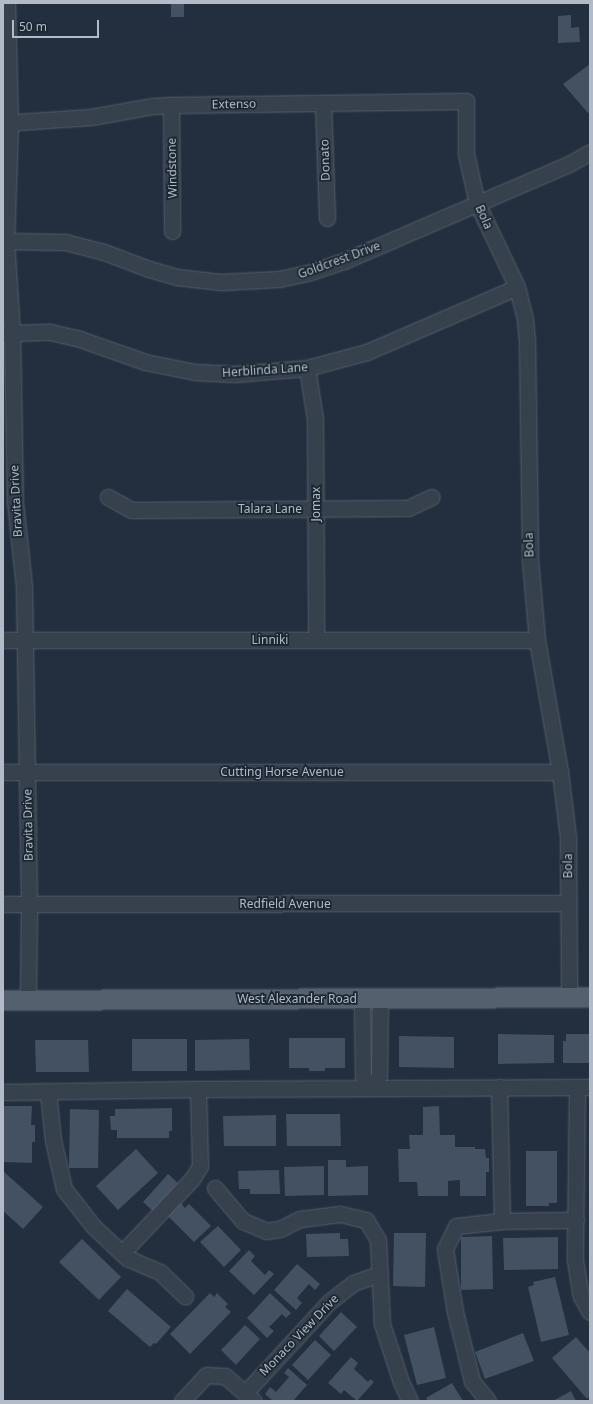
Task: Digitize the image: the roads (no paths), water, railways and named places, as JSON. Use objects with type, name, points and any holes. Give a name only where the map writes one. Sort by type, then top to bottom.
[{"type":"main road","name":"West Alexander Road","points":[[3,1000],[590,997]]},
{"type":"street","name":"Bravita Drive","points":[[7,3],[5,241],[8,334],[9,502],[24,586],[30,904],[28,1000]]},
{"type":"street","name":"Extenso","points":[[6,123],[91,117],[171,104],[466,101]]},
{"type":"street","name":"Bola","points":[[466,101],[466,154],[477,203],[517,287],[525,319],[527,340],[530,560],[537,640],[560,772],[568,838],[569,997]]},
{"type":"street","name":"Donato","points":[[323,103],[327,218]]},
{"type":"street","name":"Windstone","points":[[171,104],[172,231]]},
{"type":"street","name":"Goldcrest Drive","points":[[5,241],[65,242],[104,252],[149,269],[177,277],[221,282],[279,279],[308,273],[346,260],[572,163],[590,152]]},
{"type":"street","name":"Herblinda Lane","points":[[8,334],[50,332],[77,338],[145,362],[195,372],[234,374],[307,368],[367,352],[517,287]]},
{"type":"street","name":"Jomax","points":[[307,368],[315,419],[316,640]]},
{"type":"street","name":"Talara Lane","points":[[108,497],[131,510],[408,508],[432,497]]},
{"type":"street","name":"Linniki","points":[[3,640],[537,640]]},
{"type":"street","name":"Cutting Horse Avenue","points":[[3,772],[560,772]]},
{"type":"street","name":"Redfield Avenue","points":[[3,904],[568,903]]},
{"type":"street","points":[[371,998],[363,1077],[372,1088]]},
{"type":"street","points":[[499,1087],[502,1221]]},
{"type":"street","points":[[3,1092],[198,1089],[584,1087],[575,1260],[581,1296],[590,1312]]},
{"type":"street","points":[[122,1254],[192,1179],[200,1166],[198,1089]]},
{"type":"street","points":[[48,1092],[53,1140],[64,1189],[93,1226],[122,1254],[127,1258],[160,1272],[184,1296]]},
{"type":"street","points":[[214,1188],[243,1221],[266,1231],[280,1229],[300,1219],[340,1214],[366,1220],[378,1240],[382,1324],[401,1382],[410,1401]]},
{"type":"street","points":[[488,1401],[472,1381],[454,1312],[445,1249],[456,1226],[502,1221],[576,1220]]},
{"type":"street","name":"Monaco View Drive","points":[[250,1397],[329,1302],[353,1283],[380,1274]]},
{"type":"street","points":[[182,1401],[206,1375],[225,1376],[250,1397]]}]
